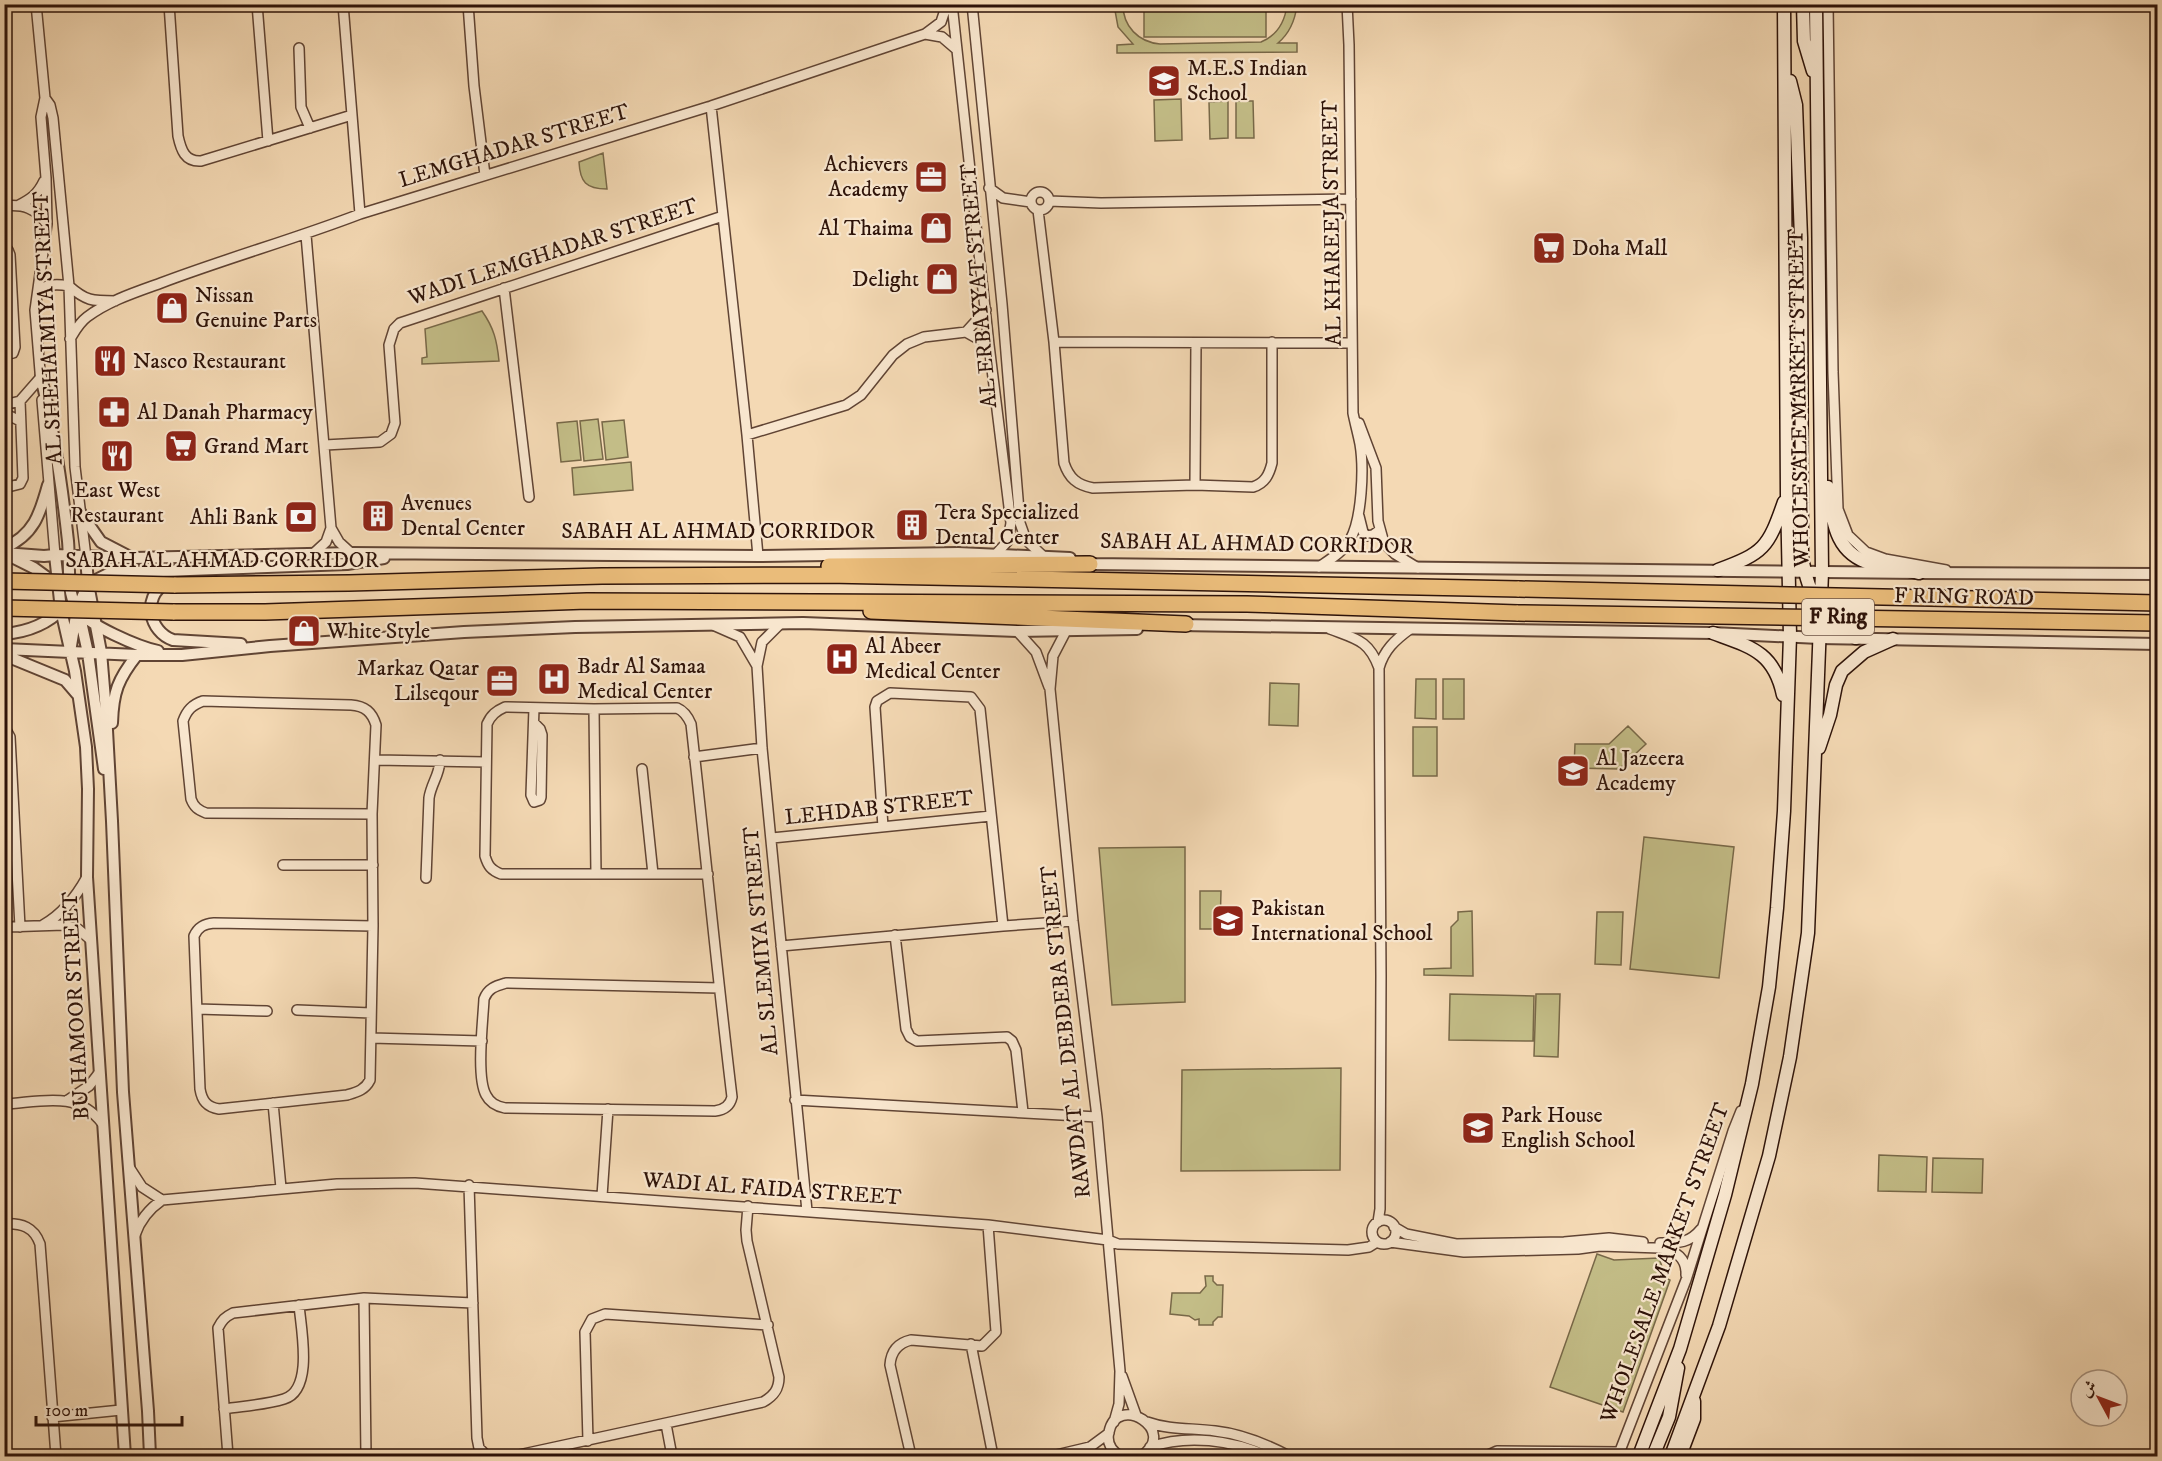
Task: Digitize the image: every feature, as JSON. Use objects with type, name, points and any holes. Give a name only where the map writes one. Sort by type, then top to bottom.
[{"type":"highway","points":[[741,575],[776,567],[1090,564]]},
{"type":"highway","name":"SABAH AL AHMAD CORRIDOR","points":[[4,581],[174,585],[741,575],[1519,589]]},
{"type":"highway","name":"F RING ROAD","points":[[1519,589],[2157,603]]},
{"type":"highway","points":[[4,608],[173,612],[276,611],[558,601],[806,602],[837,609],[909,614],[1186,624]]},
{"type":"highway","name":"F RING ROAD","points":[[806,602],[1248,604],[1518,613],[2157,623]]},
{"type":"main road","name":"WHOLESALE MARKET STREET","points":[[1639,1456],[1680,1349],[1725,1195],[1752,1084],[1769,987],[1778,908],[1790,636],[1784,4]]},
{"type":"main road","points":[[1803,4],[1804,41],[1808,60],[1816,78]]},
{"type":"main road","name":"WHOLESALE MARKET STREET","points":[[1671,1456],[1719,1326],[1769,1156],[1790,1057],[1808,933],[1822,572],[1816,4]]},
{"type":"main road","points":[[1786,71],[1796,105],[1801,238],[1802,557],[1810,590],[1821,609],[1835,625],[1856,638]]},
{"type":"main road","points":[[1822,450],[1834,527],[1840,541],[1863,561],[1919,573]]},
{"type":"main road","points":[[1718,570],[1748,559],[1763,548],[1773,534],[1787,495]]},
{"type":"main road","points":[[1713,633],[1750,647],[1772,664],[1779,678],[1787,714]]},
{"type":"main road","points":[[1815,760],[1842,671],[1864,652],[1893,639]]},
{"type":"main road","points":[[1653,1456],[1672,1405],[1680,1349]]},
{"type":"main road","points":[[1680,1456],[1694,1419],[1694,1394]]},
{"type":"street","name":"AL SHEHAIMIYA STREET","points":[[36,4],[45,99],[41,117],[47,224],[35,310],[55,555]]},
{"type":"street","points":[[169,4],[178,136],[182,152],[190,160],[201,161],[352,115]]},
{"type":"street","points":[[257,4],[268,141]]},
{"type":"street","points":[[343,4],[360,213]]},
{"type":"street","points":[[468,4],[474,86],[485,175]]},
{"type":"street","name":"LEMGHADAR STREET","points":[[70,339],[83,320],[117,301],[183,274],[306,235],[360,213],[711,106],[925,34],[941,22],[947,4]]},
{"type":"street","name":"AL ERBAYYAT STREET","points":[[952,4],[1011,523],[1008,541],[996,554]]},
{"type":"street","name":"AL ERBAYYAT STREET","points":[[972,4],[1002,304],[1020,523],[1026,540],[1043,556]]},
{"type":"street","name":"AL KHAREEJA STREET","points":[[1318,567],[1348,542],[1355,525],[1361,459],[1353,413],[1347,4]]},
{"type":"street","name":"AL KHAREEJA STREET","points":[[1349,45],[1353,4]]},
{"type":"street","name":"WHOLESALE MARKET STREET","points":[[1828,4],[1838,509],[1848,535],[1866,552],[1885,559],[1963,573]]},
{"type":"street","points":[[925,34],[942,37],[957,50]]},
{"type":"street","points":[[299,48],[301,107],[310,128]]},
{"type":"street","name":"AL SHEHAIMIYA STREET","points":[[45,99],[50,105],[53,118],[69,286],[72,423],[86,557]]},
{"type":"street","points":[[711,106],[758,556]]},
{"type":"street","points":[[19,205],[40,191],[46,178]]},
{"type":"street","points":[[989,188],[1003,198],[1031,202]]},
{"type":"street","points":[[1049,201],[1044,193],[1040,192],[1032,197],[1031,202],[1038,210],[1054,342],[1065,463],[1067,472],[1075,481],[1093,488],[1194,485],[1254,487],[1266,480],[1272,463],[1272,342]]},
{"type":"street","points":[[1049,201],[1101,203],[1351,199]]},
{"type":"street","points":[[1038,210],[1046,208],[1049,201]]},
{"type":"street","points":[[4,206],[19,205],[35,210],[47,224]]},
{"type":"street","name":"WADI LEMGHADAR STREET","points":[[325,445],[380,442],[391,434],[395,423],[389,345],[394,329],[400,323],[723,216]]},
{"type":"street","points":[[306,235],[331,528],[326,542],[313,554]]},
{"type":"street","points":[[4,249],[8,250],[10,255],[15,347],[13,353],[4,355]]},
{"type":"street","points":[[38,290],[57,284],[69,286]]},
{"type":"street","name":"LEMGHADAR STREET","points":[[69,286],[80,297],[90,300],[117,301]]},
{"type":"street","points":[[504,288],[529,497]]},
{"type":"street","points":[[966,332],[986,310]]},
{"type":"street","points":[[747,435],[846,405],[861,395],[893,355],[907,344],[924,337],[966,332],[989,345]]},
{"type":"street","points":[[1054,342],[1352,343]]},
{"type":"street","points":[[1194,485],[1196,343]]},
{"type":"street","points":[[4,405],[20,401],[41,377]]},
{"type":"street","points":[[41,377],[52,425],[69,555],[70,597]]},
{"type":"street","name":"AL KHAREEJA STREET","points":[[1354,400],[1359,422],[1376,468],[1380,530],[1386,546],[1420,569]]},
{"type":"street","points":[[4,488],[21,484],[23,478],[20,401]]},
{"type":"street","points":[[4,412],[20,421]]},
{"type":"street","points":[[4,548],[23,537],[35,525],[48,485]]},
{"type":"street","name":"AL KHAREEJA STREET","points":[[1358,510],[1366,536],[1373,535],[1380,530]]},
{"type":"street","points":[[80,512],[94,534],[104,544],[134,558]]},
{"type":"street","points":[[331,528],[339,542],[351,553]]},
{"type":"street","name":"SABAH AL AHMAD CORRIDOR","points":[[4,554],[134,558],[351,553],[758,556],[958,553],[1043,556],[1077,559],[1090,564],[1420,569],[1718,570]]},
{"type":"street","points":[[4,554],[34,568],[57,585],[70,597],[76,610],[88,653],[102,757],[111,789]]},
{"type":"street","points":[[70,653],[76,610],[88,584],[110,573],[347,564],[381,560],[393,554]]},
{"type":"street","name":"BU HAMOOR STREET","points":[[55,555],[60,610],[79,697],[86,747],[87,877],[125,1456]]},
{"type":"street","points":[[4,634],[29,630],[41,625],[60,610],[81,581],[86,557]]},
{"type":"street","name":"BU HAMOOR STREET","points":[[86,557],[88,584],[101,652],[111,789],[123,1092],[150,1456]]},
{"type":"street","points":[[189,570],[158,588],[152,598],[154,625],[158,632],[173,640],[270,646]]},
{"type":"street","name":"F RING ROAD","points":[[1718,570],[2157,574]]},
{"type":"street","points":[[76,610],[85,619],[142,647],[182,655]]},
{"type":"street","points":[[4,649],[182,655],[270,646],[534,628],[803,623],[1017,631],[1154,628],[1186,624],[1713,633]]},
{"type":"street","name":"AL SLEMIYA STREET","points":[[780,624],[762,642],[757,666],[762,748],[807,1211]]},
{"type":"street","name":"AL SLEMIYA STREET","points":[[712,625],[740,637],[757,666]]},
{"type":"street","points":[[1325,627],[1361,640],[1370,648],[1378,668]]},
{"type":"street","points":[[1389,1242],[1394,1237],[1380,1209],[1381,960],[1378,668],[1390,645],[1410,629]]},
{"type":"street","name":"RAWDAT AL DEBDEBA STREET","points":[[1017,631],[1036,652],[1050,689]]},
{"type":"street","name":"RAWDAT AL DEBDEBA STREET","points":[[1066,631],[1053,656],[1050,689],[1073,921],[1097,1117],[1120,1371],[1119,1404],[1108,1433]]},
{"type":"street","name":"F RING ROAD","points":[[1713,633],[1819,638],[2157,644]]},
{"type":"street","points":[[111,789],[115,693],[121,677],[137,655]]},
{"type":"street","points":[[4,656],[65,680],[79,697]]},
{"type":"street","points":[[883,827],[875,707],[878,701],[890,693],[971,697],[980,709],[1004,926]]},
{"type":"street","points":[[372,814],[206,813],[200,810],[191,799],[183,721],[190,707],[203,701],[359,706],[369,710],[376,725],[372,814],[374,926],[370,1080],[367,1086],[347,1095],[219,1109],[212,1108],[201,1098],[194,936],[196,930],[206,923],[374,926]]},
{"type":"street","points":[[708,874],[501,874],[489,867],[485,856],[486,762],[487,724],[493,714],[505,707],[594,710],[677,708],[691,724],[708,874],[719,988],[732,1097],[731,1103],[715,1111],[505,1108],[496,1106],[490,1101],[482,1084],[482,1041],[484,999],[486,993],[492,988],[506,983],[719,988]]},
{"type":"street","points":[[534,708],[535,724],[532,734],[537,764]]},
{"type":"street","points":[[594,710],[596,874]]},
{"type":"street","points":[[4,726],[10,737],[20,927]]},
{"type":"street","points":[[694,757],[762,748]]},
{"type":"street","points":[[376,760],[486,762]]},
{"type":"street","points":[[426,878],[429,798],[440,769],[440,760]]},
{"type":"street","points":[[642,769],[653,874]]},
{"type":"street","name":"LEHDAB STREET","points":[[772,838],[991,816]]},
{"type":"street","points":[[283,865],[373,865]]},
{"type":"street","points":[[41,926],[63,911],[87,877]]},
{"type":"street","points":[[781,946],[1073,921]]},
{"type":"street","points":[[4,927],[72,926],[92,940]]},
{"type":"street","points":[[895,935],[906,1029],[910,1037],[917,1041],[1008,1037],[1016,1050],[1023,1112]]},
{"type":"street","points":[[197,1009],[267,1011]]},
{"type":"street","points":[[297,1010],[372,1013]]},
{"type":"street","points":[[371,1038],[482,1041]]},
{"type":"street","points":[[68,1100],[89,1086],[99,1073]]},
{"type":"street","name":"WHOLESALE MARKET STREET","points":[[1619,1454],[1686,1280],[1733,1131],[1752,1084]]},
{"type":"street","points":[[4,1104],[68,1100],[84,1106],[102,1123]]},
{"type":"street","points":[[795,1100],[1097,1117]]},
{"type":"street","points":[[273,1103],[281,1188]]},
{"type":"street","points":[[602,1197],[608,1109]]},
{"type":"street","points":[[128,1166],[142,1187],[162,1200],[141,1220],[134,1237]]},
{"type":"street","name":"WADI AL FAIDA STREET","points":[[162,1200],[372,1182],[469,1185],[988,1225],[1108,1240],[1118,1244],[1348,1250],[1369,1247],[1377,1242],[1383,1244],[1389,1242],[1464,1252],[1578,1249],[1600,1246],[1669,1249],[1683,1259],[1687,1267],[1686,1280]]},
{"type":"street","points":[[469,1185],[477,1438],[479,1448],[487,1456]]},
{"type":"street","points":[[514,1456],[764,1402],[770,1398],[779,1384],[779,1377],[747,1241],[747,1206]]},
{"type":"street","points":[[1387,1223],[1406,1234],[1456,1244],[1564,1242],[1609,1238],[1672,1243],[1690,1240],[1704,1225]]},
{"type":"street","points":[[1377,1242],[1372,1232],[1387,1223]]},
{"type":"street","points":[[4,1224],[23,1225],[31,1229],[40,1244],[56,1456]]},
{"type":"street","points":[[911,1456],[890,1365],[893,1350],[904,1341],[912,1340],[982,1346],[996,1332],[988,1225]]},
{"type":"street","points":[[228,1456],[218,1328],[222,1319],[233,1312],[363,1298],[473,1303]]},
{"type":"street","points":[[363,1298],[366,1456]]},
{"type":"street","points":[[224,1409],[284,1399],[297,1390],[303,1376],[299,1305]]},
{"type":"street","points":[[588,1441],[585,1332],[592,1319],[605,1314],[768,1325]]},
{"type":"street","points":[[971,1344],[993,1456]]},
{"type":"street","name":"RAWDAT AL DEBDEBA STREET","points":[[1120,1371],[1136,1415]]},
{"type":"street","points":[[52,1417],[121,1410]]},
{"type":"street","points":[[1114,1422],[1122,1416],[1136,1415],[1147,1422],[1172,1428],[1214,1431],[1241,1436],[1270,1446],[1289,1456]]},
{"type":"street","points":[[1147,1422],[1152,1434],[1150,1447]]},
{"type":"street","points":[[666,1424],[672,1456]]},
{"type":"street","points":[[1052,1456],[1090,1447],[1108,1433],[1110,1446],[1119,1456]]},
{"type":"street","points":[[1141,1456],[1150,1447],[1181,1439],[1223,1442],[1268,1456]]},
{"type":"street","points":[[1486,1456],[1497,1450],[1619,1454]]},
{"type":"street","points":[[1094,1456],[1119,1456]]},
{"type":"shaded area","points":[[1114,5],[1123,5],[1126,20],[1133,32],[1145,40],[1160,44],[1261,42],[1272,36],[1280,27],[1287,5],[1297,5],[1291,26],[1278,43],[1297,43],[1297,52],[1117,53],[1117,45],[1133,44],[1118,27]]},
{"type":"shaded area","points":[[1144,5],[1266,5],[1266,37],[1144,37]]},
{"type":"shaded area","points":[[1181,99],[1182,140],[1155,141],[1154,100]]},
{"type":"shaded area","points":[[1228,101],[1228,138],[1210,139],[1209,102]]},
{"type":"shaded area","points":[[1236,101],[1253,101],[1254,138],[1236,138]]},
{"type":"shaded area","points":[[603,153],[607,189],[589,186],[581,175],[579,162]]},
{"type":"shaded area","points":[[482,311],[494,335],[499,361],[422,364],[422,358],[427,357],[425,329]]},
{"type":"shaded area","points":[[598,419],[603,459],[584,461],[580,421]]},
{"type":"shaded area","points":[[624,420],[628,457],[606,460],[602,422]]},
{"type":"shaded area","points":[[577,421],[581,460],[561,462],[557,423]]},
{"type":"shaded area","points":[[631,462],[633,490],[574,495],[572,468]]},
{"type":"shaded area","points":[[1416,679],[1436,679],[1436,719],[1415,718]]},
{"type":"shaded area","points":[[1443,679],[1464,679],[1464,719],[1443,719]]},
{"type":"shaded area","points":[[1270,683],[1299,684],[1298,726],[1269,725]]},
{"type":"shaded area","points":[[1628,726],[1646,744],[1619,769],[1574,768],[1575,744],[1609,744]]},
{"type":"shaded area","points":[[1413,727],[1437,727],[1437,776],[1413,776]]},
{"type":"shaded area","points":[[1644,837],[1734,847],[1719,978],[1630,969]]},
{"type":"shaded area","points":[[1185,847],[1185,1002],[1112,1005],[1099,848]]},
{"type":"shaded area","points":[[1200,891],[1221,891],[1220,929],[1200,929]]},
{"type":"shaded area","points":[[1472,911],[1473,976],[1424,975],[1424,969],[1451,968],[1451,927],[1458,920],[1458,912]]},
{"type":"shaded area","points":[[1597,912],[1623,912],[1621,965],[1595,964]]},
{"type":"shaded area","points":[[1450,994],[1534,996],[1533,1041],[1449,1040]]},
{"type":"shaded area","points":[[1536,994],[1560,994],[1558,1057],[1534,1056]]},
{"type":"shaded area","points":[[1341,1068],[1340,1170],[1181,1171],[1182,1070]]},
{"type":"shaded area","points":[[1879,1155],[1927,1157],[1926,1192],[1878,1191]]},
{"type":"shaded area","points":[[1933,1158],[1983,1159],[1982,1193],[1932,1192]]},
{"type":"shaded area","points":[[1597,1254],[1614,1260],[1659,1258],[1666,1278],[1670,1280],[1623,1412],[1550,1387]]},
{"type":"shaded area","points":[[1205,1276],[1213,1276],[1213,1281],[1217,1285],[1223,1285],[1222,1317],[1218,1317],[1213,1325],[1199,1325],[1199,1319],[1170,1314],[1172,1293],[1200,1293],[1206,1286]]},
{"type":"place","name":"M.E.S Indian School","points":[[1164,81]]},
{"type":"place","name":"Achievers Academy","points":[[931,177]]},
{"type":"place","name":"Al Thaima","points":[[936,228]]},
{"type":"place","name":"Doha Mall","points":[[1549,248]]},
{"type":"place","name":"Delight","points":[[942,279]]},
{"type":"place","name":"Nissan Genuine Parts","points":[[172,308]]},
{"type":"place","name":"Nasco Restaurant","points":[[110,361]]},
{"type":"place","name":"Al Danah Pharmacy","points":[[114,412]]},
{"type":"place","name":"Grand Mart","points":[[181,446]]},
{"type":"place","name":"East West Restaurant","points":[[117,456]]},
{"type":"place","name":"Avenues Dental Center","points":[[378,516]]},
{"type":"place","name":"Ahli Bank","points":[[301,517]]},
{"type":"place","name":"Tera Specialized Dental Center","points":[[912,525]]},
{"type":"place","name":"White Style","points":[[304,631]]},
{"type":"place","name":"Al Abeer Medical Center","points":[[842,659]]},
{"type":"place","name":"Badr Al Samaa Medical Center","points":[[554,679]]},
{"type":"place","name":"Markaz Qatar Lilseqour","points":[[502,681]]},
{"type":"place","name":"Al Jazeera Academy","points":[[1573,771]]},
{"type":"place","name":"Pakistan International School","points":[[1228,921]]},
{"type":"place","name":"Park House English School","points":[[1478,1128]]}]
